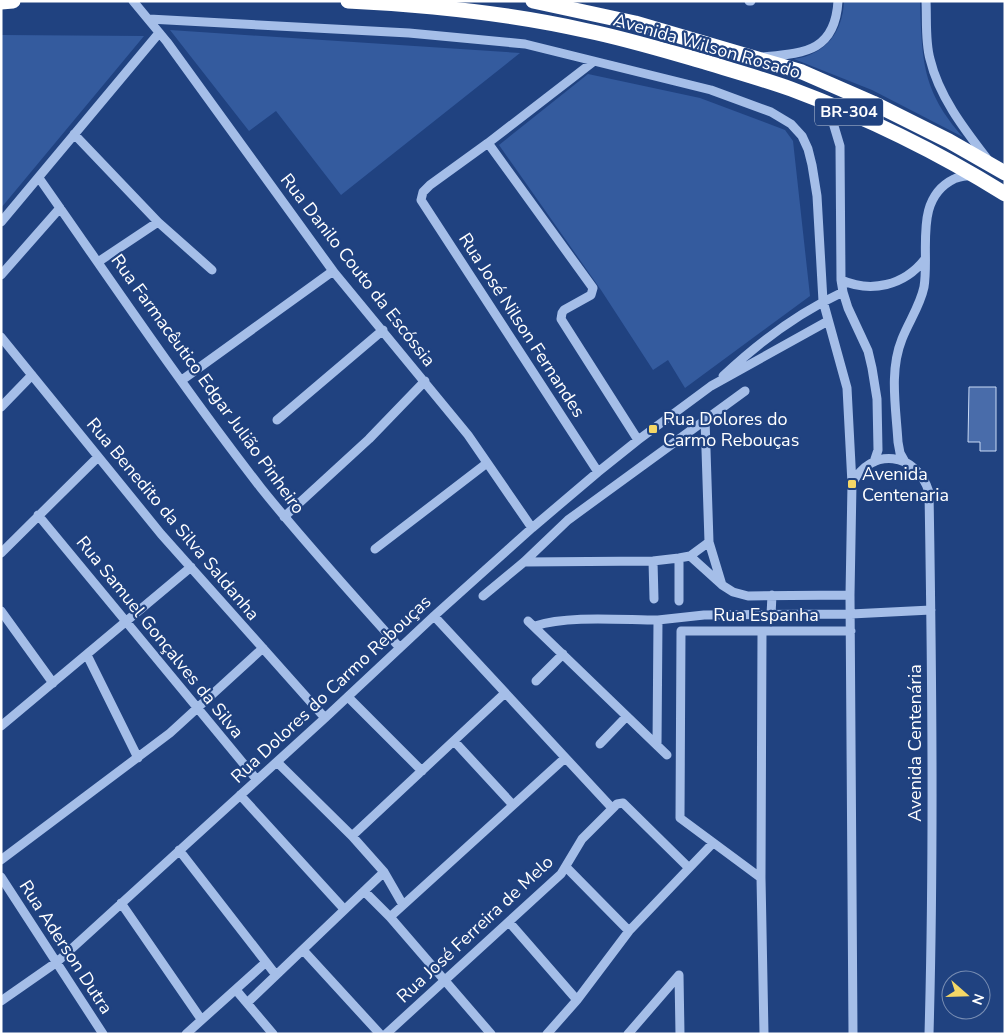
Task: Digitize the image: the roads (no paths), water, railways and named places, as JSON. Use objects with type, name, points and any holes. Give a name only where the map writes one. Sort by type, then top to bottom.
[{"type":"highway","points":[[1,2],[13,1]]},
{"type":"highway","name":"Avenida Wilson Rosado","points":[[348,1],[392,3],[489,13],[588,31],[735,71],[790,88],[849,111],[889,130],[1005,194]]},
{"type":"highway","name":"Avenida Wilson Rosado","points":[[533,1],[635,23],[802,72],[873,103],[949,141],[999,170]]},
{"type":"street","name":"Rua Danilo Couto da Escóssia","points":[[133,1],[149,19],[333,271],[425,381],[468,436],[532,528]]},
{"type":"street","points":[[754,58],[799,53],[813,48],[823,41],[830,32],[836,18],[838,1]]},
{"type":"street","points":[[926,1],[927,40],[930,59],[936,76],[965,130],[999,170]]},
{"type":"street","points":[[149,19],[409,33],[516,44],[711,90],[771,112],[791,124],[802,136],[808,149],[817,196],[823,301],[847,388],[852,484],[850,594],[852,1034]]},
{"type":"street","points":[[1,222],[159,33]]},
{"type":"street","points":[[593,62],[488,144],[594,290],[591,295],[564,310],[561,316],[562,321],[638,440]]},
{"type":"street","points":[[818,100],[831,116],[840,146],[841,280],[848,308],[868,351],[877,399],[878,450],[874,462]]},
{"type":"street","points":[[74,134],[158,222],[212,270]]},
{"type":"street","name":"Rua José Nilson Fernandes","points":[[488,144],[430,185],[421,196],[424,205],[598,472]]},
{"type":"street","points":[[905,462],[900,453],[898,442],[894,372],[902,339],[920,300],[924,286],[927,219],[935,195],[945,185],[956,178],[973,175]]},
{"type":"street","name":"Rua Farmacêutico Edgar Julião Pinheiro","points":[[38,178],[221,435],[284,517],[400,648]]},
{"type":"street","points":[[1,275],[60,208]]},
{"type":"street","points":[[98,262],[158,222]]},
{"type":"street","points":[[841,280],[860,286],[884,285],[899,281],[912,273],[925,259]]},
{"type":"street","points":[[182,380],[333,271]]},
{"type":"street","name":"Rua Dolores do Carmo Rebouças","points":[[1,1002],[57,962],[348,697],[434,616],[598,472],[711,386],[751,351],[797,316],[843,292]]},
{"type":"street","name":"Rua Dolores do Carmo Rebouças","points":[[711,386],[828,321]]},
{"type":"street","points":[[277,420],[383,330]]},
{"type":"street","name":"Rua Benedito da Silva Saldanha","points":[[1,337],[160,534],[325,718]]},
{"type":"street","points":[[1,407],[32,374]]},
{"type":"street","points":[[284,517],[391,417],[425,381]]},
{"type":"street","points":[[483,596],[524,562],[568,520],[745,391]]},
{"type":"street","points":[[877,399],[896,400]]},
{"type":"street","points":[[705,419],[708,542],[722,585]]},
{"type":"street","points":[[1,553],[38,514],[98,457]]},
{"type":"street","points":[[852,484],[860,471],[874,462],[890,458],[905,462]]},
{"type":"street","name":"Avenida Centenária","points":[[905,462],[923,477],[929,492],[931,610],[931,962],[929,1034]]},
{"type":"street","points":[[375,549],[487,463]]},
{"type":"street","name":"Rua Samuel Gonçalves da Silva","points":[[38,514],[257,780]]},
{"type":"street","points":[[524,562],[653,561],[690,556],[708,542]]},
{"type":"street","points":[[690,556],[722,585],[733,592],[748,596],[850,594]]},
{"type":"street","points":[[678,601],[679,558]]},
{"type":"street","points":[[653,561],[654,599]]},
{"type":"street","points":[[1,726],[190,568]]},
{"type":"street","points":[[771,615],[772,595]]},
{"type":"street","points":[[667,755],[532,624],[570,620],[658,620],[704,615],[851,614],[931,610]]},
{"type":"street","points":[[1,611],[53,682]]},
{"type":"street","points":[[434,616],[612,808]]},
{"type":"street","points":[[657,745],[658,620]]},
{"type":"street","name":"Rua Espanha","points":[[713,843],[680,818],[681,631],[851,631]]},
{"type":"street","points":[[762,632],[764,1034]]},
{"type":"street","points":[[1,860],[170,733],[263,648]]},
{"type":"street","points":[[536,681],[563,654]]},
{"type":"street","points":[[87,655],[138,758]]},
{"type":"street","points":[[352,836],[505,693]]},
{"type":"street","points":[[348,697],[422,771]]},
{"type":"street","points":[[600,744],[626,717]]},
{"type":"street","points":[[454,741],[513,805]]},
{"type":"street","points":[[390,918],[565,758]]},
{"type":"street","points":[[277,762],[352,836],[384,872],[404,905]]},
{"type":"street","points":[[240,795],[344,909]]},
{"type":"street","name":"Rua José Ferreira de Melo","points":[[386,1034],[509,922],[566,867],[582,839],[618,804],[623,803],[689,868]]},
{"type":"street","points":[[547,1034],[577,1000],[629,931],[713,843],[762,878]]},
{"type":"street","points":[[179,850],[276,975]]},
{"type":"street","points":[[566,867],[629,931]]},
{"type":"street","points":[[247,1003],[384,872]]},
{"type":"street","name":"Rua Aderson Dutra","points":[[1,877],[102,1033]]},
{"type":"street","points":[[364,891],[445,979],[491,1034]]},
{"type":"street","points":[[121,903],[201,1019]]},
{"type":"street","points":[[509,922],[577,1000]]},
{"type":"street","points":[[304,950],[380,1034]]},
{"type":"street","points":[[186,1034],[265,962]]},
{"type":"street","points":[[628,1034],[679,975],[680,1034]]},
{"type":"street","points":[[236,990],[273,1034]]},
{"type":"place","name":"Rua Dolores do Carmo Rebouças","points":[[653,429]]},
{"type":"place","name":"Avenida Centenaria","points":[[852,484]]}]
